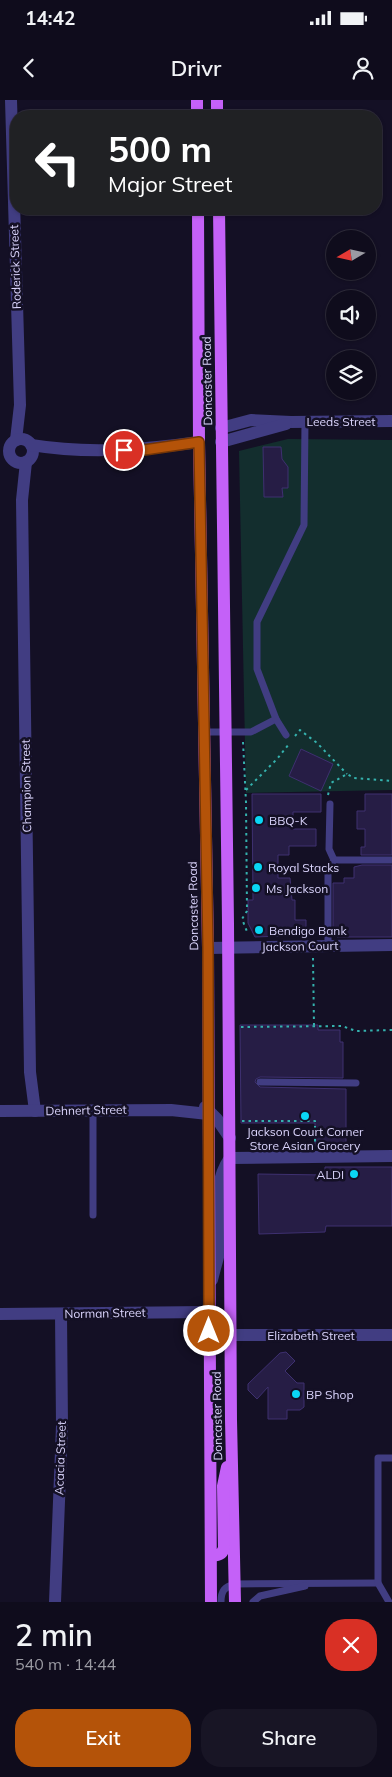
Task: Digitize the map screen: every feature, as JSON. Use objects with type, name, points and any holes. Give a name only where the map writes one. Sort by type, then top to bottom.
[{"type":"main road","name":"Doncaster Road","points":[[198,215],[199,442],[208,948],[211,1602]]},
{"type":"main road","name":"Doncaster Road","points":[[218,215],[226,732],[231,1443],[235,1602]]},
{"type":"main road","points":[[199,442],[221,428]]},
{"type":"main road","points":[[199,442],[221,442]]},
{"type":"main road","points":[[211,1556],[219,1555],[223,1552],[224,1548],[223,1486],[231,1443]]},
{"type":"street","name":"Roderick Street","points":[[14,215],[20,405],[17,451]]},
{"type":"street","name":"Leeds Street","points":[[221,428],[251,420],[291,422],[392,421]]},
{"type":"street","name":"Leeds Street","points":[[221,442],[291,422]]},
{"type":"street","points":[[17,451],[144,450],[199,442]]},
{"type":"street","name":"Champion Street","points":[[17,451],[22,500],[30,1072],[27,1092],[31,1111]]},
{"type":"street","name":"Jackson Court","points":[[208,948],[392,945]]},
{"type":"street","name":"Dehnert Street","points":[[0,1111],[171,1110],[200,1105],[208,1112]]},
{"type":"street","points":[[208,1112],[230,1138]]},
{"type":"street","points":[[210,1290],[219,1253],[218,1182],[222,1169],[230,1158],[392,1156]]},
{"type":"street","name":"Norman Street","points":[[0,1314],[209,1312]]},
{"type":"street","name":"Acacia Street","points":[[55,1602],[62,1426],[61,1314]]},
{"type":"street","name":"Elizabeth Street","points":[[230,1335],[392,1335]]},
{"type":"lane","points":[[286,735],[276,719],[257,669],[257,622],[304,525],[305,422]]},
{"type":"lane","points":[[204,732],[251,732],[276,719]]},
{"type":"lane","points":[[330,804],[329,849],[334,860]]},
{"type":"lane","points":[[334,860],[392,860]]},
{"type":"lane","points":[[328,946],[328,870],[334,860]]},
{"type":"lane","points":[[260,1082],[356,1082]]},
{"type":"lane","points":[[93,1110],[93,1215]]},
{"type":"lane","points":[[390,1602],[378,1583],[378,1458],[392,1458]]},
{"type":"lane","points":[[253,1602],[260,1596],[317,1583]]},
{"type":"lane","points":[[222,1602],[223,1590],[226,1586],[234,1584],[378,1583]]},
{"type":"path","points":[[245,791],[277,759],[300,730],[317,743],[346,774],[354,778],[392,781]]},
{"type":"path","points":[[242,732],[247,911],[242,919],[248,935]]},
{"type":"path","points":[[330,804],[327,793],[331,783],[346,774]]},
{"type":"path","points":[[312,946],[314,1026]]},
{"type":"path","points":[[241,1027],[342,1026],[356,1031],[392,1030]]},
{"type":"path","points":[[242,1121],[315,1121],[314,1148]]},
{"type":"green space","points":[[288,439],[392,440],[392,790],[246,793],[239,451]]},
{"type":"building","points":[[263,447],[281,447],[282,459],[288,467],[288,488],[282,488],[283,497],[264,497]]},
{"type":"building","points":[[301,749],[333,764],[321,791],[289,776]]},
{"type":"building","points":[[252,794],[321,794],[321,812],[293,812],[293,829],[316,829],[316,846],[289,846],[289,855],[278,855],[278,878],[290,878],[292,900],[295,900],[295,920],[306,920],[306,935],[255,937],[248,923],[248,900],[253,900]]},
{"type":"building","points":[[365,794],[392,794],[392,855],[361,855],[361,847],[365,847],[365,829],[357,829],[357,811],[365,811]]},
{"type":"building","points":[[362,865],[392,865],[392,937],[337,937],[333,932],[333,883],[344,883],[344,878],[354,878],[354,867]]},
{"type":"building","points":[[240,1025],[318,1025],[318,1030],[340,1030],[340,1042],[343,1042],[343,1078],[260,1077],[255,1082],[260,1087],[346,1089],[346,1146],[315,1146],[315,1123],[241,1123]]},
{"type":"building","points":[[325,1167],[392,1167],[392,1226],[326,1226],[325,1232],[259,1234],[258,1174],[325,1175]]},
{"type":"building","points":[[286,1352],[295,1361],[285,1371],[297,1383],[304,1383],[304,1407],[300,1410],[287,1410],[287,1419],[268,1419],[268,1387],[257,1399],[248,1390],[248,1384],[280,1353]]},
{"type":"place","name":"BBQ-K","points":[[259,820]]},
{"type":"place","name":"Royal Stacks","points":[[258,867]]},
{"type":"place","name":"Ms Jackson","points":[[256,888]]},
{"type":"place","name":"Bendigo Bank","points":[[259,930]]},
{"type":"place","name":"Jackson Court Corner Store Asian Grocery","points":[[305,1116]]},
{"type":"place","name":"ALDI","points":[[354,1174]]},
{"type":"place","name":"BP Shop","points":[[296,1394]]},
{"type":"route","points":[[124,450],[144,450],[199,442],[208,948],[209,1331]]}]
